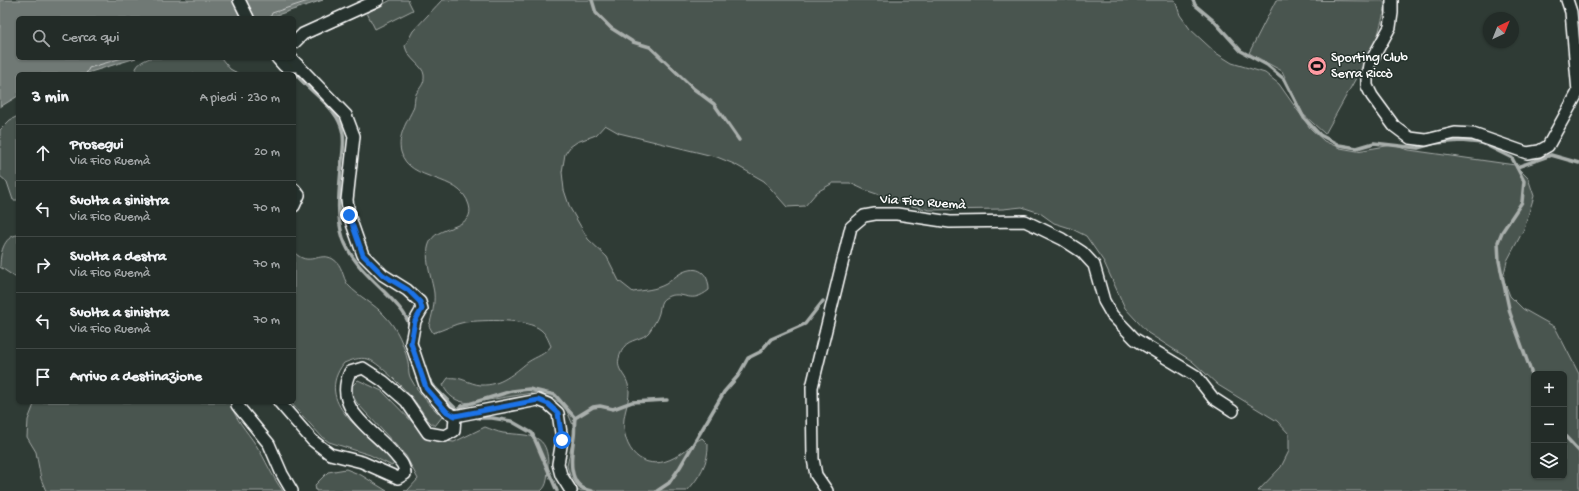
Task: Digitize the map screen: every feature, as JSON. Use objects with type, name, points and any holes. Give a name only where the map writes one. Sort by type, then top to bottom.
[{"type":"street","points":[[239,0],[247,16]]},
{"type":"street","points":[[296,42],[302,34],[378,0]]},
{"type":"street","points":[[1392,0],[1392,22],[1369,65],[1367,86],[1382,112],[1394,126],[1410,138],[1426,140],[1455,133],[1473,134],[1527,153],[1539,151],[1548,146],[1579,92],[1569,1]]},
{"type":"street","points":[[283,64],[299,66],[346,115],[354,136],[347,200],[349,215],[363,255],[383,275],[408,290],[420,302],[422,309],[415,321],[411,343],[426,388],[447,412],[455,416],[538,400],[548,404],[558,413],[562,440],[558,464],[561,474],[570,491]]},
{"type":"street","points":[[296,191],[299,195],[296,202]]},
{"type":"street","name":"Via Fico Ruemà","points":[[827,491],[816,475],[813,459],[812,387],[851,227],[864,216],[897,214],[950,222],[1025,221],[1062,239],[1082,252],[1094,265],[1104,301],[1112,315],[1135,339],[1196,376],[1213,398],[1233,411]]},
{"type":"street","points":[[281,404],[312,440],[330,454],[362,462],[398,478],[406,474],[405,467],[385,443],[354,414],[345,397],[345,382],[350,372],[363,368],[383,381],[406,401],[428,433],[445,436],[454,431],[455,416]]},
{"type":"street","points":[[236,404],[269,444],[282,474],[292,491]]},
{"type":"shaded area","points":[[391,0],[408,0],[413,10],[375,29],[367,13]]},
{"type":"shaded area","points":[[442,0],[1175,0],[1180,15],[1190,29],[1216,53],[1232,63],[1265,73],[1279,84],[1310,128],[1324,141],[1340,148],[1357,151],[1392,145],[1409,150],[1515,165],[1528,178],[1534,196],[1524,229],[1507,261],[1503,278],[1510,296],[1523,309],[1555,327],[1579,374],[1579,491],[1258,491],[1281,467],[1289,451],[1289,434],[1277,421],[1218,385],[1192,361],[1148,333],[1125,308],[1104,262],[1086,236],[1070,228],[1054,223],[1040,213],[1022,207],[1003,209],[930,210],[912,206],[865,190],[850,183],[833,183],[817,192],[805,206],[787,207],[764,181],[734,164],[717,157],[619,133],[605,125],[596,135],[577,142],[570,147],[565,154],[562,172],[564,190],[570,208],[588,239],[607,257],[619,281],[633,292],[658,288],[668,283],[681,273],[693,269],[705,275],[709,290],[697,297],[675,295],[665,298],[661,302],[657,318],[649,332],[643,337],[629,342],[624,347],[618,362],[628,385],[629,392],[624,419],[626,439],[630,448],[636,455],[651,463],[670,460],[702,438],[708,444],[708,451],[702,469],[687,491],[575,491],[567,466],[574,433],[573,425],[566,409],[561,403],[538,392],[470,403],[457,400],[450,396],[443,385],[448,378],[461,379],[481,385],[488,385],[501,381],[549,349],[551,346],[541,330],[526,323],[494,320],[465,322],[433,333],[429,326],[433,310],[434,293],[427,259],[428,246],[436,235],[462,223],[470,213],[469,205],[464,195],[446,182],[414,169],[406,162],[401,152],[401,135],[413,109],[416,94],[423,83],[424,78],[423,71],[409,55],[405,46],[413,31]]},
{"type":"shaded area","name":"Sporting Club Serra Riccò","points":[[1276,0],[1384,1],[1385,9],[1376,42],[1325,134],[1303,114],[1282,71],[1249,53]]},
{"type":"shaded area","points":[[144,60],[223,60],[230,69],[235,72],[135,72],[136,68]]},
{"type":"shaded area","points":[[16,117],[16,200],[13,200],[7,182],[0,176],[0,130],[10,120]]},
{"type":"shaded area","points":[[16,235],[16,278],[0,267],[3,247],[13,236]]},
{"type":"shaded area","points":[[296,254],[304,259],[328,257],[339,264],[348,285],[381,312],[393,326],[400,337],[408,362],[411,379],[421,395],[442,417],[435,426],[432,424],[403,388],[388,373],[368,359],[356,359],[344,363],[336,377],[335,391],[338,404],[346,416],[357,427],[391,456],[394,463],[392,466],[370,455],[329,442],[322,437],[292,404],[296,404]]},
{"type":"shaded area","points":[[358,380],[382,391],[429,439],[454,442],[485,427],[501,433],[536,438],[542,442],[548,456],[547,481],[545,486],[541,491],[407,491],[418,479],[406,456],[357,403],[353,396],[351,387]]},
{"type":"shaded area","points":[[34,404],[231,404],[238,419],[256,445],[283,491],[46,491],[41,479],[36,452],[27,437],[28,420]]},
{"type":"shaded area","points":[[346,469],[361,475],[387,491],[316,491],[315,485],[328,472]]},
{"type":"water","points":[[0,0],[323,0],[274,16],[16,16],[16,60],[130,60],[90,72],[16,72],[16,97],[0,107]]},
{"type":"waterway","points":[[592,0],[596,13],[611,28],[633,42],[650,47],[694,89],[714,104],[739,140]]},
{"type":"waterway","points":[[1193,0],[1195,5],[1214,21],[1241,51],[1267,65],[1284,79],[1304,118],[1320,135],[1339,145],[1357,148],[1374,143],[1418,148],[1435,143],[1461,141],[1482,143],[1512,158],[1524,181],[1522,202],[1502,232],[1498,242],[1499,261],[1510,313],[1531,372]]},
{"type":"waterway","points":[[296,74],[332,110],[341,126],[343,142],[339,186],[339,221],[343,238],[354,259],[395,302],[406,317],[411,328]]},
{"type":"waterway","points":[[1517,167],[1551,155],[1579,163]]},
{"type":"waterway","points":[[657,491],[669,483],[680,467],[724,392],[738,376],[748,358],[760,352],[771,339],[805,324],[823,301]]},
{"type":"waterway","points":[[426,375],[435,388],[457,410],[461,412]]},
{"type":"waterway","points":[[457,410],[462,406],[512,391],[529,389],[555,395],[575,418],[572,453],[572,470],[574,477],[578,484],[584,489],[592,491]]},
{"type":"waterway","points":[[575,418],[593,407],[600,406],[613,409],[632,402],[667,400]]},
{"type":"waterway","points":[[473,416],[479,418],[492,418],[511,421],[532,433],[557,491]]},
{"type":"waterway","points":[[1567,438],[1579,451]]},
{"type":"place","name":"Sporting Club Serra Riccò","points":[[1317,66]]},
{"type":"route","points":[[349,215],[363,255],[383,275],[408,290],[420,302],[422,309],[415,321],[411,343],[426,388],[447,412],[455,416],[498,406],[538,400],[548,404],[558,413],[562,440]]}]
